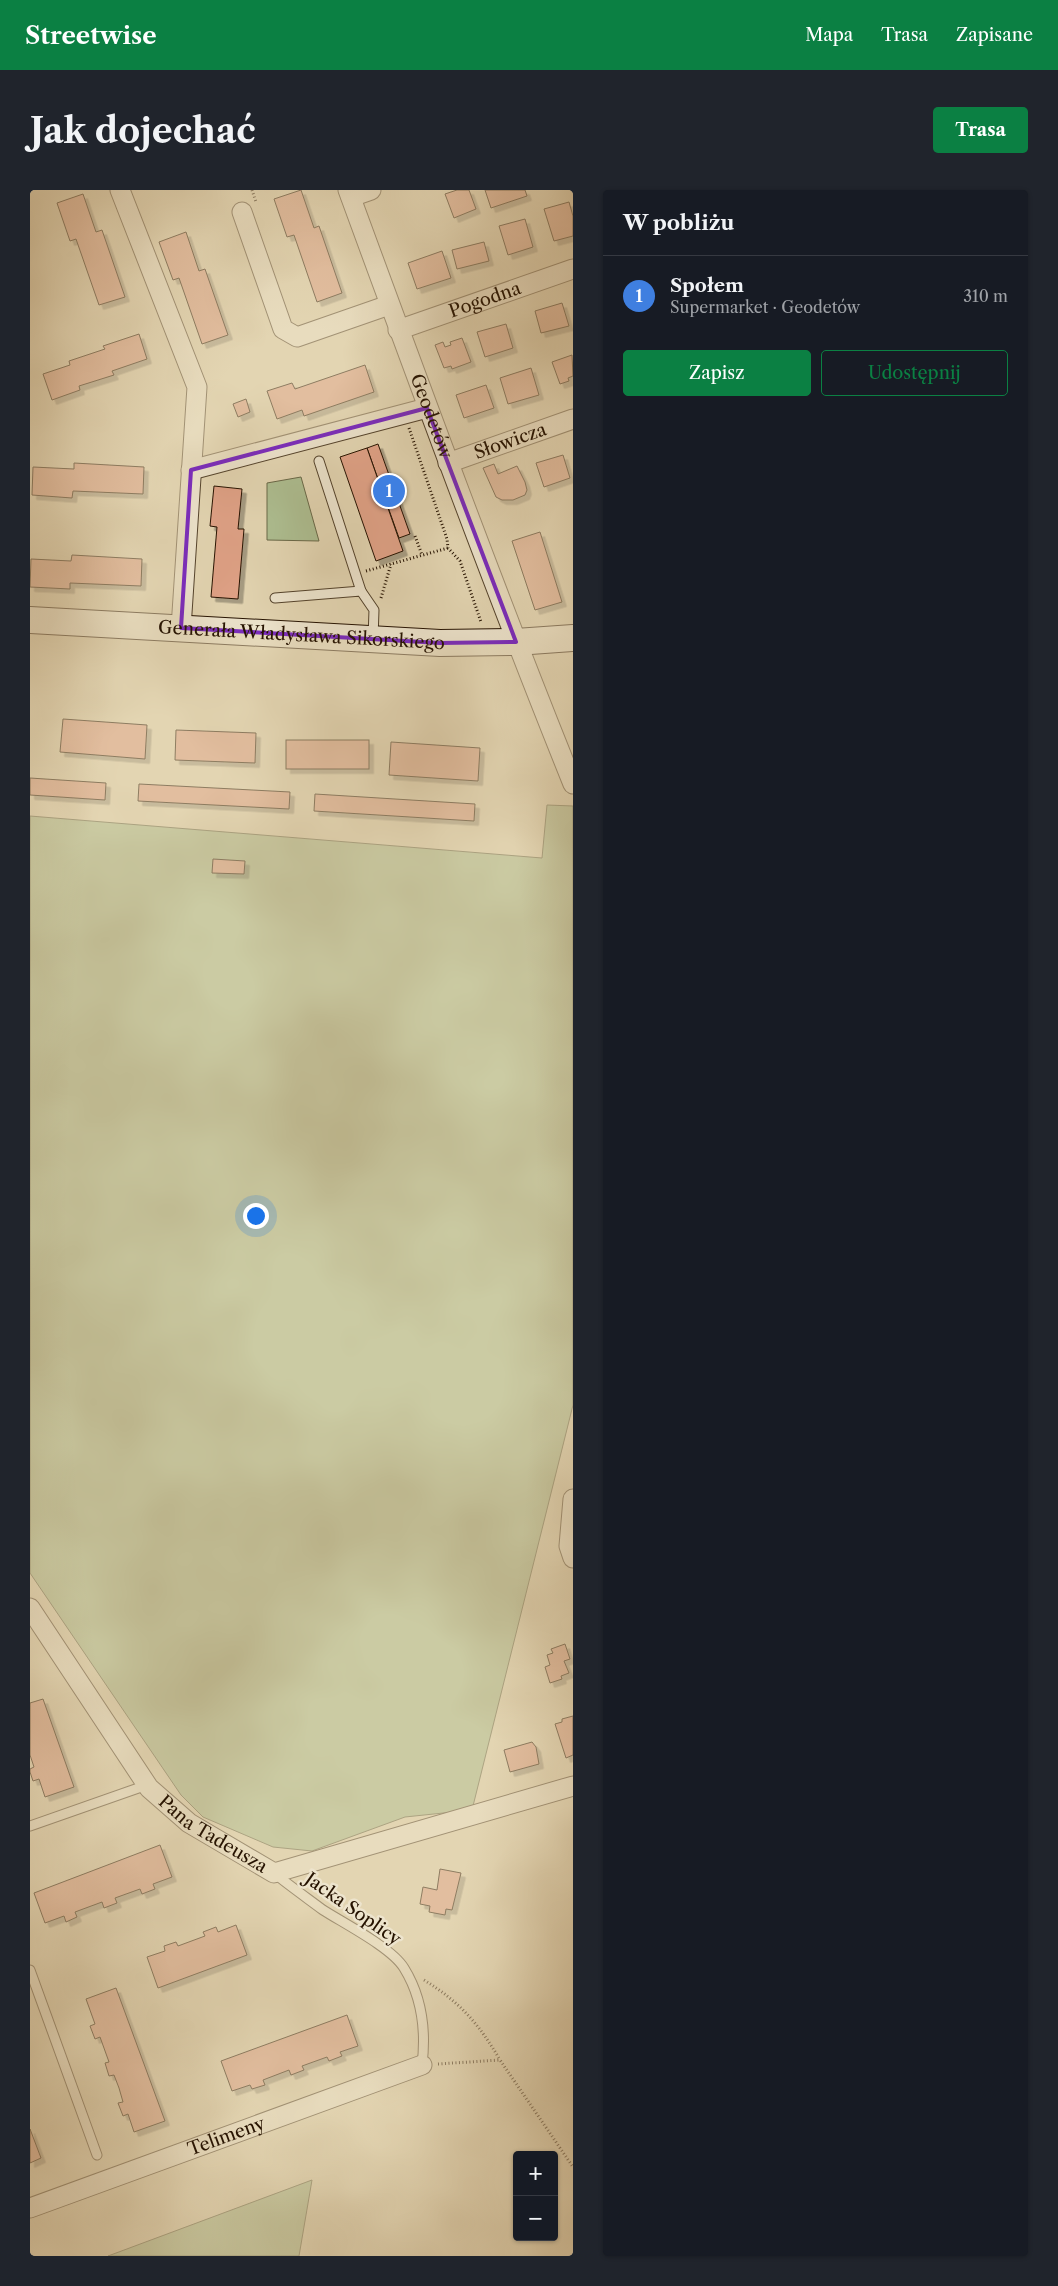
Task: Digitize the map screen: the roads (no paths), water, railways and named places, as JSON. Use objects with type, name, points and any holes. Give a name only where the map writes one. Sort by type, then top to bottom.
[{"type":"street","points":[[120,190],[197,386],[181,628]]},
{"type":"street","points":[[349,194],[371,190]]},
{"type":"street","name":"Geodetów","points":[[349,194],[427,408],[516,642],[573,784]]},
{"type":"street","points":[[250,210],[282,329],[297,337],[389,305]]},
{"type":"street","name":"Pogodna","points":[[398,330],[573,269]]},
{"type":"street","points":[[192,470],[427,408]]},
{"type":"street","name":"Słowicza","points":[[448,463],[573,419]]},
{"type":"street","name":"Generała Władysława Sikorskiego","points":[[30,620],[440,643],[516,642],[573,638]]},
{"type":"street","points":[[573,1499],[569,1546],[573,1558]]},
{"type":"street","name":"Pana Tadeusza","points":[[30,1608],[147,1785],[189,1823],[274,1873],[573,1786]]},
{"type":"street","name":"Telimeny","points":[[30,2208],[422,2065]]},
{"type":"lane","points":[[319,461],[362,591],[374,610],[373,640]]},
{"type":"lane","points":[[274,598],[362,591]]},
{"type":"lane","points":[[30,1826],[147,1785]]},
{"type":"lane","name":"Jacka Soplicy","points":[[274,1873],[323,1910],[394,1956],[404,1968],[419,2002],[425,2041],[422,2065]]},
{"type":"lane","points":[[30,1970],[97,2154]]},
{"type":"place","name":"Społem","points":[[389,491]]}]
